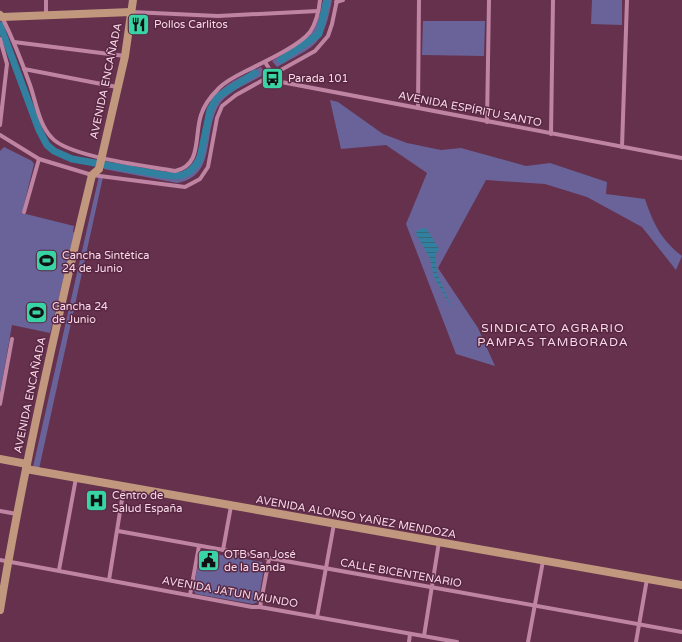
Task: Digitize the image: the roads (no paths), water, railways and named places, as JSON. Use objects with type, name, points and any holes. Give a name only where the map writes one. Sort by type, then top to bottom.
[{"type":"street","points":[[46,0],[46,15]]},
{"type":"street","name":"AVENIDA ENCAÑADA","points":[[100,163],[125,56],[133,0]]},
{"type":"street","points":[[318,11],[218,16],[131,12],[1,16],[14,42],[43,124],[52,139],[66,148],[100,163],[175,171],[186,167],[194,158],[200,117],[212,94],[222,84],[265,62],[302,39],[310,31],[318,11],[320,0]]},
{"type":"street","points":[[0,135],[38,159],[92,175],[185,187],[200,179],[208,168],[218,118],[222,106],[236,94],[315,51],[323,43],[332,24],[336,1],[344,0]]},
{"type":"street","points":[[418,108],[419,0]]},
{"type":"street","points":[[487,122],[488,0]]},
{"type":"street","points":[[551,134],[553,0]]},
{"type":"street","points":[[622,147],[626,0]]},
{"type":"street","points":[[0,39],[8,64],[0,125]]},
{"type":"street","points":[[14,42],[125,56]]},
{"type":"street","points":[[265,62],[273,75]]},
{"type":"street","points":[[24,69],[118,87]]},
{"type":"street","name":"AVENIDA ESPÍRITU SANTO","points":[[273,75],[281,82],[682,158]]},
{"type":"street","points":[[24,212],[38,159]]},
{"type":"street","points":[[92,175],[100,163]]},
{"type":"street","name":"AVENIDA ENCAÑADA","points":[[0,610],[4,561],[17,514],[55,332],[92,175]]},
{"type":"street","points":[[0,404],[12,339]]},
{"type":"street","name":"AVENIDA ALONSO YAÑEZ MENDOZA","points":[[0,459],[26,467],[124,487],[682,585]]},
{"type":"street","points":[[59,570],[76,478]]},
{"type":"street","points":[[109,580],[124,487]]},
{"type":"street","points":[[223,550],[231,506]]},
{"type":"street","points":[[0,511],[17,514]]},
{"type":"street","points":[[317,617],[334,524]]},
{"type":"street","name":"CALLE BICENTENARIO","points":[[118,531],[682,632]]},
{"type":"street","points":[[424,636],[439,542]]},
{"type":"street","points":[[190,595],[199,546]]},
{"type":"street","points":[[260,607],[270,559]]},
{"type":"street","name":"AVENIDA JATUN MUNDO","points":[[4,561],[59,570],[245,606],[260,607],[457,642]]},
{"type":"street","points":[[528,642],[543,561]]},
{"type":"street","points":[[636,642],[647,579]]},
{"type":"street","points":[[409,642],[410,634]]},
{"type":"water","points":[[426,228],[439,249],[435,255],[437,274],[453,310],[434,277],[430,258],[416,234],[417,230]]},
{"type":"waterway","points":[[281,60],[319,34],[327,0]]},
{"type":"waterway","points":[[0,25],[39,130],[47,145],[54,151],[72,159],[164,175],[183,175],[190,171],[200,158],[210,110],[217,97],[255,73]]},
{"type":"place","name":"Pollos Carlitos","points":[[139,24]]},
{"type":"place","name":"Parada 101","points":[[272,78]]},
{"type":"place","name":"Cancha Sintética 24 de Junio","points":[[46,261]]},
{"type":"place","name":"Cancha 24 de Junio","points":[[37,312]]},
{"type":"place","name":"Centro de Salud España","points":[[97,501]]},
{"type":"place","name":"OTB San José de la Banda","points":[[208,560]]},
{"type":"district","name":"SINDICATO AGRARIO PAMPAS TAMBORADA","points":[[553,335]]}]
